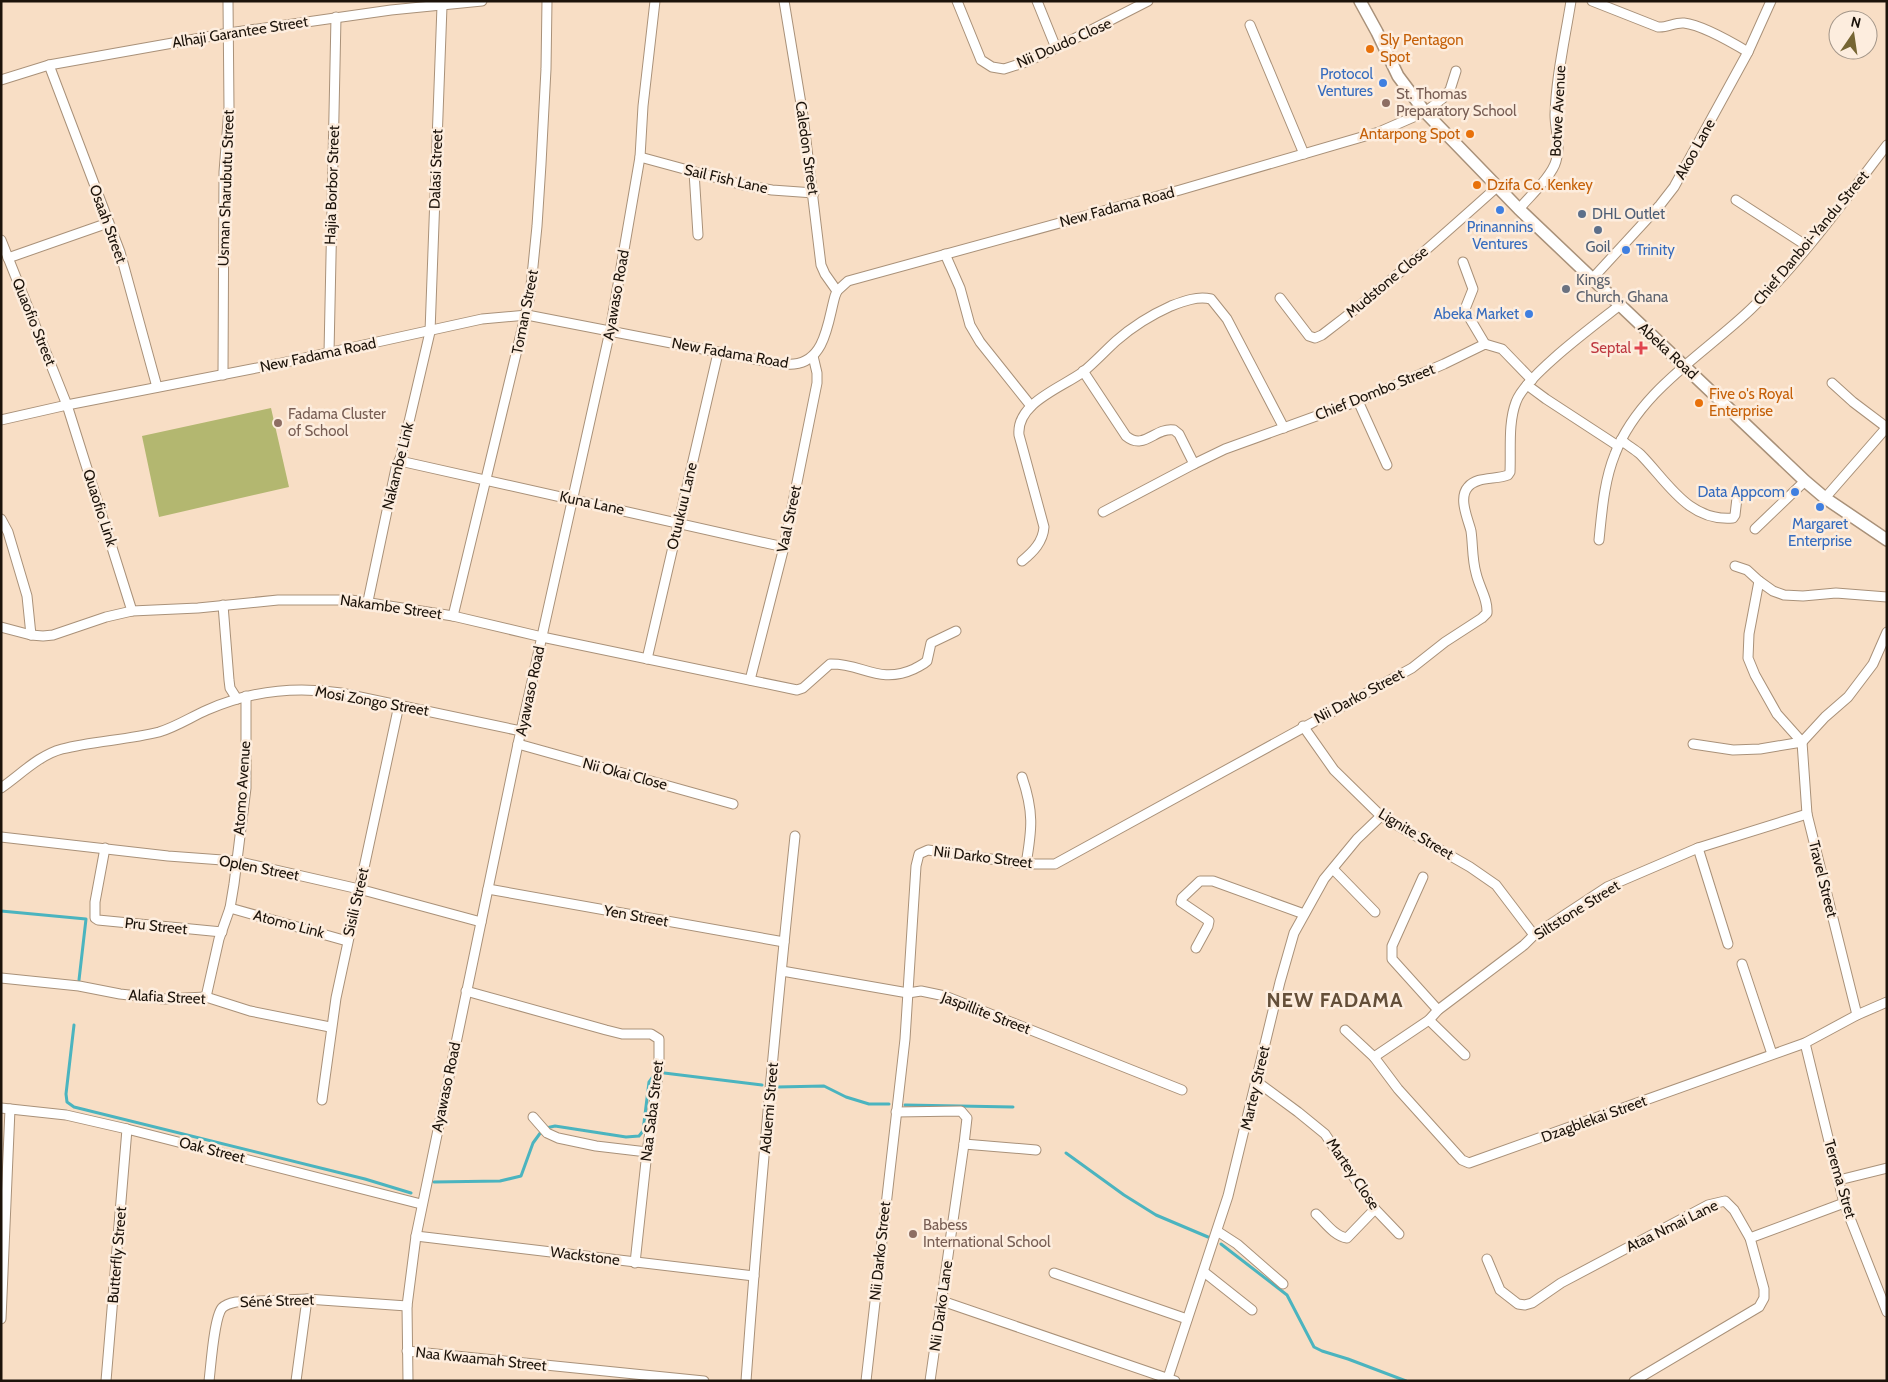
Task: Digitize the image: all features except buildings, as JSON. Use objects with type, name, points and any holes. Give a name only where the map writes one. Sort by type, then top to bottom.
[{"type":"street","name":"Usman Sharubutu Street","points":[[223,375],[224,193],[229,108],[228,1]]},
{"type":"street","name":"Alhaji Garantee Street","points":[[1,80],[48,65],[229,33],[336,17],[482,1]]},
{"type":"street","name":"Toman Street","points":[[453,616],[526,315],[533,273],[546,69],[547,1]]},
{"type":"street","name":"Ayawaso Road","points":[[408,1381],[408,1306],[421,1204],[518,744],[610,331],[640,157],[643,106],[655,1]]},
{"type":"street","name":"Caledon Street","points":[[784,1],[814,193],[821,264],[825,274],[837,291]]},
{"type":"street","name":"Nii Doudo Close","points":[[957,1],[981,60],[992,67],[1004,69],[1026,62],[1056,48],[1148,1]]},
{"type":"street","points":[[1037,1],[1056,48]]},
{"type":"street","name":"Abeka Road","points":[[1360,1],[1378,32],[1398,76],[1425,112],[1497,187],[1805,482],[1825,498],[1887,540]]},
{"type":"street","name":"Botwe Avenue","points":[[1519,209],[1551,171],[1557,160],[1558,142],[1555,117],[1558,81],[1571,1]]},
{"type":"street","points":[[1592,1],[1658,28],[1685,23],[1715,34],[1748,52]]},
{"type":"street","name":"Akoo Lane","points":[[1592,279],[1660,205],[1674,187],[1748,52],[1771,1]]},
{"type":"street","name":"Dalasi Street","points":[[430,332],[442,6]]},
{"type":"street","name":"Hajia Borbor Street","points":[[329,353],[336,17]]},
{"type":"street","points":[[1250,24],[1304,154]]},
{"type":"street","name":"Osaah Street","points":[[48,65],[120,252],[157,387]]},
{"type":"street","name":"New Fadama Road","points":[[837,291],[854,278],[1379,132],[1425,112],[1442,99],[1450,90],[1456,71]]},
{"type":"street","name":"Chief Danboi-Yandu Street","points":[[1599,540],[1606,485],[1620,443],[1642,409],[1685,366],[1751,309],[1807,246],[1887,145]]},
{"type":"street","name":"Sail Fish Lane","points":[[640,157],[743,185],[772,190],[814,193]]},
{"type":"street","points":[[694,172],[698,235]]},
{"type":"street","name":"Mudstone Close","points":[[1280,298],[1309,336],[1315,338],[1322,335],[1409,265],[1497,187]]},
{"type":"street","points":[[1736,200],[1807,246]]},
{"type":"street","points":[[5,255],[108,223]]},
{"type":"street","name":"Quaofio Street","points":[[1,240],[5,255],[67,405]]},
{"type":"street","points":[[944,254],[960,288],[970,325],[980,342],[1031,406]]},
{"type":"street","points":[[1463,262],[1473,289],[1465,309],[1485,344],[1502,349],[1529,382],[1546,399],[1639,454],[1686,505],[1702,514],[1727,519],[1733,518],[1737,498]]},
{"type":"street","points":[[813,356],[822,345],[837,291]]},
{"type":"street","points":[[1022,561],[1037,546],[1043,535],[1044,527],[1019,435],[1021,419],[1031,406],[1083,371],[1117,340],[1150,316],[1180,302],[1197,298],[1211,299],[1226,319],[1284,428]]},
{"type":"street","points":[[1529,382],[1620,305]]},
{"type":"street","name":"New Fadama Road","points":[[1,420],[482,320],[526,315],[718,353],[793,364],[813,356]]},
{"type":"street","name":"Nakambe Link","points":[[368,601],[396,468],[400,461],[430,332]]},
{"type":"street","name":"Chief Dombo Street","points":[[1103,512],[1225,449],[1358,401],[1485,344]]},
{"type":"street","name":"Otuukuu Lane","points":[[647,659],[718,353]]},
{"type":"street","name":"Vaal Street","points":[[750,680],[784,547],[817,383],[817,372],[813,356]]},
{"type":"street","points":[[1083,371],[1130,440],[1140,442],[1164,431],[1174,430],[1179,434],[1194,464]]},
{"type":"street","name":"Nii Darko Street","points":[[866,1381],[905,1039],[916,866],[919,854],[928,850],[947,851],[1026,864],[1056,864],[1303,726],[1412,668],[1445,642],[1482,618],[1487,613],[1488,605],[1476,576],[1470,529],[1465,510],[1465,493],[1468,486],[1476,481],[1508,475],[1510,472],[1512,420],[1515,405],[1518,396],[1529,382]]},
{"type":"street","points":[[1825,498],[1886,427],[1832,383]]},
{"type":"street","points":[[1358,401],[1386,465]]},
{"type":"street","name":"Quaofio Link","points":[[67,405],[132,611]]},
{"type":"street","name":"Kuna Lane","points":[[400,461],[784,547]]},
{"type":"street","points":[[1755,529],[1805,482]]},
{"type":"street","points":[[1,519],[8,532],[27,596],[31,635]]},
{"type":"street","points":[[1735,566],[1747,570],[1758,581],[1773,591],[1784,595],[1803,596],[1836,593],[1887,597]]},
{"type":"street","points":[[1758,581],[1749,634],[1748,658],[1755,675],[1777,714],[1802,742]]},
{"type":"street","name":"Nakambe Street","points":[[1,627],[31,635],[53,635],[106,617],[132,611],[278,600],[368,601],[453,616],[776,687],[801,690],[830,664],[881,675],[897,675],[925,664],[932,643],[956,631]]},
{"type":"street","points":[[223,605],[228,680],[230,688],[237,699]]},
{"type":"street","points":[[1693,744],[1733,750],[1760,749],[1802,742],[1825,717],[1848,697],[1873,664],[1887,632]]},
{"type":"street","name":"Mosi Zongo Street","points":[[1,788],[44,757],[61,749],[158,732],[209,709],[246,696],[290,689],[318,689],[521,731]]},
{"type":"street","name":"Atomo Avenue","points":[[206,997],[230,908],[246,788],[246,696]]},
{"type":"street","name":"Sisili Street","points":[[322,1100],[330,1027],[399,705]]},
{"type":"street","name":"Lignite Street","points":[[1303,726],[1334,770],[1380,816],[1470,867],[1496,885],[1534,935]]},
{"type":"street","name":"Travel Street","points":[[1802,742],[1807,814],[1858,1015]]},
{"type":"street","name":"Nii Okai Close","points":[[518,744],[733,804]]},
{"type":"street","points":[[1022,777],[1032,814],[1032,828],[1026,864]]},
{"type":"street","name":"Siltstone Street","points":[[1374,1057],[1429,1020],[1438,1010],[1524,945],[1534,935],[1607,887],[1698,848],[1807,814]]},
{"type":"street","name":"Martey Street","points":[[1170,1380],[1187,1319],[1218,1231],[1228,1196],[1286,957],[1294,933],[1324,879],[1380,816]]},
{"type":"street","name":"Aduemi Street","points":[[746,1381],[784,942],[796,836]]},
{"type":"street","name":"Oplen Street","points":[[1,837],[236,861],[359,889],[481,922]]},
{"type":"street","name":"Pru Street","points":[[105,848],[95,918],[98,920],[222,932]]},
{"type":"street","points":[[1698,848],[1728,944]]},
{"type":"street","points":[[1333,869],[1375,912]]},
{"type":"street","points":[[1423,877],[1392,946],[1391,953],[1392,959],[1438,1010]]},
{"type":"street","points":[[1196,948],[1208,926],[1208,921],[1180,902],[1200,881],[1213,881],[1304,914]]},
{"type":"street","name":"Yen Street","points":[[488,889],[784,942]]},
{"type":"street","name":"Atomo Link","points":[[230,908],[348,940]]},
{"type":"street","points":[[1742,964],[1772,1054]]},
{"type":"street","name":"Jaspillite Street","points":[[782,970],[908,994],[921,991],[945,996],[1182,1090]]},
{"type":"street","name":"Alafia Street","points":[[1,978],[79,986],[120,994],[164,999],[206,997],[250,1011],[330,1027]]},
{"type":"street","name":"Naa Saba Street","points":[[466,991],[622,1034],[651,1034],[657,1037],[660,1042],[658,1072],[635,1262]]},
{"type":"street","name":"Dzagblekai Street","points":[[1344,1030],[1374,1057],[1398,1089],[1462,1160],[1469,1164],[1805,1043],[1887,1002]]},
{"type":"street","points":[[1429,1020],[1465,1055]]},
{"type":"street","name":"Terema Stret","points":[[1805,1043],[1844,1203],[1887,1312]]},
{"type":"street","name":"Martey Close","points":[[1256,1082],[1325,1134],[1375,1209],[1399,1234]]},
{"type":"street","points":[[1,1319],[6,1109]]},
{"type":"street","name":"Oak Street","points":[[6,1109],[66,1115],[421,1204]]},
{"type":"street","name":"Nii Darko Lane","points":[[896,1110],[961,1111],[967,1118],[930,1381]]},
{"type":"street","points":[[533,1117],[544,1129],[558,1138],[596,1146],[647,1152]]},
{"type":"street","name":"Butterfly Street","points":[[106,1381],[127,1129]]},
{"type":"street","points":[[964,1144],[1036,1150]]},
{"type":"street","points":[[1839,1180],[1887,1168]]},
{"type":"street","name":"Ataa Nmai Lane","points":[[1487,1259],[1500,1290],[1518,1304],[1525,1305],[1532,1303],[1561,1283],[1708,1205],[1725,1201],[1734,1210],[1750,1238],[1764,1290],[1764,1298],[1759,1307],[1634,1381]]},
{"type":"street","points":[[1750,1238],[1844,1203]]},
{"type":"street","points":[[1316,1214],[1334,1231],[1347,1238],[1375,1209]]},
{"type":"street","points":[[1218,1231],[1237,1244],[1283,1284]]},
{"type":"street","name":"Wackstone","points":[[416,1236],[754,1276]]},
{"type":"street","points":[[1204,1272],[1252,1310]]},
{"type":"street","points":[[1054,1274],[1187,1319]]},
{"type":"street","points":[[296,1381],[307,1299]]},
{"type":"street","name":"Séné Street","points":[[209,1381],[218,1316],[224,1306],[236,1302],[307,1299],[408,1306]]},
{"type":"street","points":[[942,1301],[1170,1380]]},
{"type":"street","name":"Naa Kwaamah Street","points":[[407,1351],[704,1381]]},
{"type":"green space","points":[[271,408],[289,487],[159,517],[142,436]]},
{"type":"waterway","points":[[1,911],[86,919],[79,980]]},
{"type":"waterway","points":[[74,1025],[66,1094],[67,1102],[74,1107],[365,1179],[411,1193]]},
{"type":"waterway","points":[[434,1182],[500,1181],[521,1176],[533,1143],[546,1128],[555,1126],[626,1137],[639,1136],[643,1131],[649,1082],[656,1072],[762,1085]]},
{"type":"waterway","points":[[777,1087],[824,1086],[846,1097],[869,1104],[889,1104]]},
{"type":"waterway","points":[[905,1105],[1013,1107]]},
{"type":"waterway","points":[[1066,1153],[1124,1195],[1156,1215],[1208,1237]]},
{"type":"waterway","points":[[1221,1244],[1287,1295],[1314,1347],[1406,1381]]},
{"type":"place","name":"Sly Pentagon Spot","points":[[1370,49]]},
{"type":"place","name":"Protocol Ventures","points":[[1383,83]]},
{"type":"place","name":"St. Thomas Preparatory School","points":[[1386,103]]},
{"type":"place","name":"Antarpong Spot","points":[[1470,134]]},
{"type":"place","name":"Dzifa Co. Kenkey","points":[[1477,185]]},
{"type":"place","name":"Prinannins Ventures","points":[[1500,210]]},
{"type":"place","name":"DHL Outlet","points":[[1582,214]]},
{"type":"place","name":"Goil","points":[[1598,230]]},
{"type":"place","name":"Trinity","points":[[1626,250]]},
{"type":"place","name":"Kings Church, Ghana","points":[[1566,289]]},
{"type":"place","name":"Abeka Market","points":[[1529,314]]},
{"type":"place","name":"Septal","points":[[1641,348]]},
{"type":"place","name":"Five o's Royal Enterprise","points":[[1699,403]]},
{"type":"place","name":"Fadama Cluster of School","points":[[278,423]]},
{"type":"place","name":"Data Appcom","points":[[1795,492]]},
{"type":"place","name":"Margaret Enterprise","points":[[1820,507]]},
{"type":"place","name":"Babess International School","points":[[913,1234]]},
{"type":"district","name":"NEW FADAMA","points":[[1335,1000]]}]
